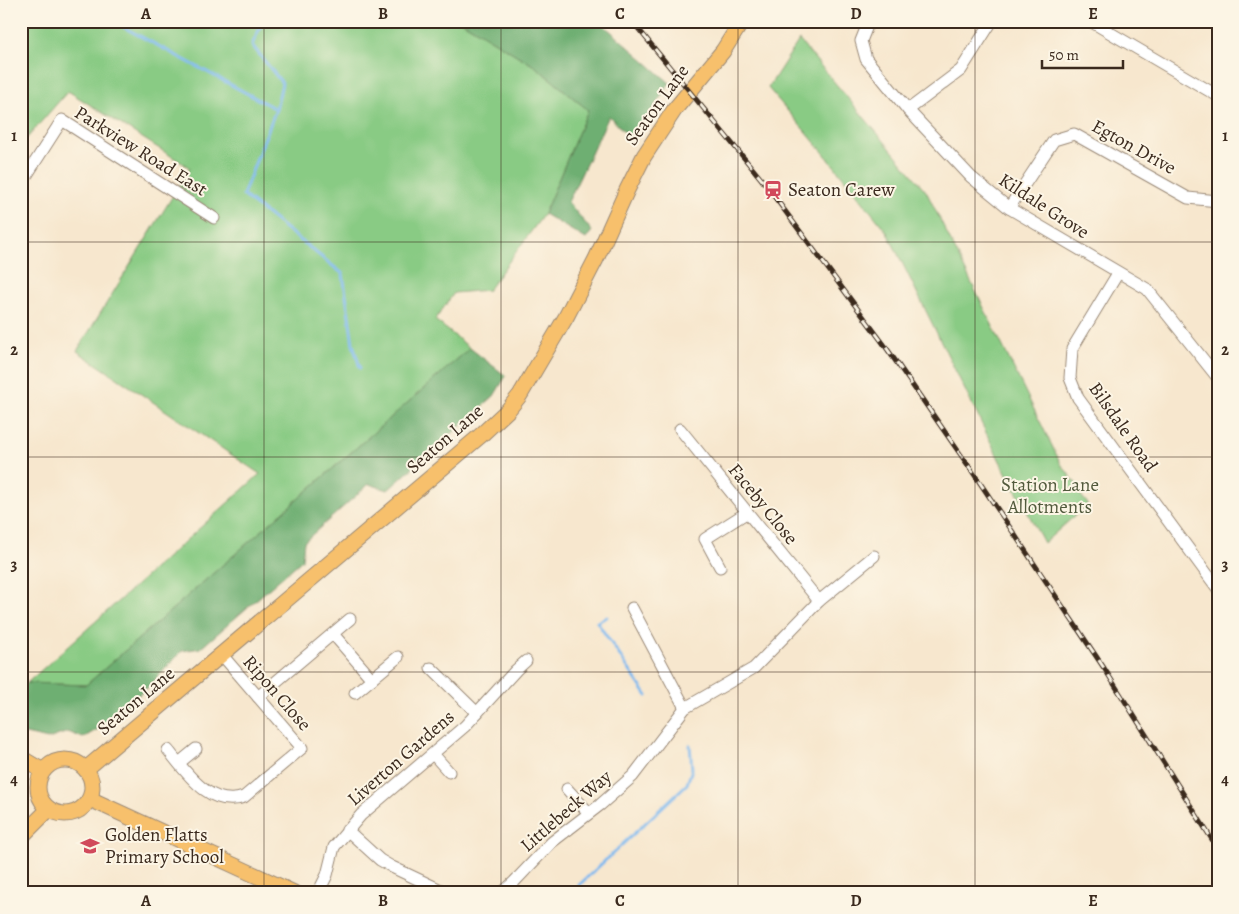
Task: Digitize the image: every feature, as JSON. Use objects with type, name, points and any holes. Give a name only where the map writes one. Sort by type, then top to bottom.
[{"type":"main road","name":"Seaton Lane","points":[[86,769],[480,436],[508,410],[520,395],[566,317],[596,259],[626,190],[644,156],[675,109],[723,51],[742,21]]},
{"type":"main road","points":[[21,758],[43,771]]},
{"type":"main road","points":[[64,759],[72,760],[86,769],[93,783],[90,799],[77,812],[68,814],[58,813],[50,809],[39,796],[39,778],[43,771],[49,765],[64,759]]},
{"type":"main road","points":[[90,799],[294,893]]},
{"type":"main road","points":[[21,837],[50,809]]},
{"type":"street","name":"Kildale Grove","points":[[869,21],[861,41],[866,59],[908,110],[971,177],[1009,208],[1147,289],[1218,378]]},
{"type":"street","points":[[908,110],[960,70],[992,21]]},
{"type":"street","points":[[1090,21],[1218,96]]},
{"type":"street","name":"Parkview Road East","points":[[21,184],[62,120],[214,218]]},
{"type":"street","name":"Egton Drive","points":[[1009,208],[1054,140],[1074,134],[1188,198],[1218,201]]},
{"type":"street","name":"Bilsdale Road","points":[[1118,273],[1072,349],[1070,378],[1078,398],[1218,589]]},
{"type":"street","name":"Faceby Close","points":[[680,429],[746,513],[820,601]]},
{"type":"street","points":[[720,567],[705,539],[746,513]]},
{"type":"street","points":[[632,608],[686,708],[754,668],[820,601],[874,556]]},
{"type":"street","points":[[258,697],[350,620]]},
{"type":"street","points":[[333,634],[372,679]]},
{"type":"street","name":"Ripon Close","points":[[168,750],[197,785],[226,800],[235,800],[244,797],[302,748],[222,655]]},
{"type":"street","points":[[356,693],[398,657]]},
{"type":"street","name":"Liverton Gardens","points":[[318,893],[327,875],[334,847],[347,830],[361,815],[465,726],[526,660]]},
{"type":"street","points":[[431,668],[477,713]]},
{"type":"street","name":"Littlebeck Way","points":[[502,893],[552,842],[633,776],[686,708]]},
{"type":"street","points":[[179,762],[196,748]]},
{"type":"street","points":[[433,754],[449,772]]},
{"type":"street","points":[[567,788],[589,813]]},
{"type":"street","points":[[347,830],[380,860],[447,893]]},
{"type":"green space","points":[[21,21],[461,21],[536,67],[588,110],[544,214],[488,290],[454,293],[435,320],[470,348],[86,685],[27,683],[260,474],[77,351],[190,168],[68,91],[21,145]]},
{"type":"green space","points":[[461,21],[599,21],[670,83],[632,140],[609,116],[568,202],[592,231],[586,239],[544,214],[588,110],[536,67]]},
{"type":"green space","name":"Station Lane Allotments","points":[[799,40],[926,191],[1061,464],[1081,490],[1079,493],[1088,504],[1044,543],[1000,461],[887,232],[823,152],[768,88]]},
{"type":"green space","points":[[470,348],[506,376],[494,396],[388,490],[369,484],[304,542],[302,560],[201,648],[182,651],[148,687],[103,726],[83,738],[68,732],[48,739],[21,733],[21,688],[27,683],[86,685]]},
{"type":"waterway","points":[[112,21],[276,109],[282,83],[252,45],[263,21]]},
{"type":"waterway","points":[[276,109],[243,195],[343,274],[353,344],[360,368]]},
{"type":"waterway","points":[[607,617],[597,622],[647,696]]},
{"type":"waterway","points":[[579,885],[687,784],[692,769],[690,745]]},
{"type":"railway","points":[[632,21],[762,180],[883,343],[970,468],[1104,668],[1218,849]]},
{"type":"place","name":"Seaton Carew","points":[[773,190]]},
{"type":"place","name":"Golden Flatts Primary School","points":[[90,846]]}]
